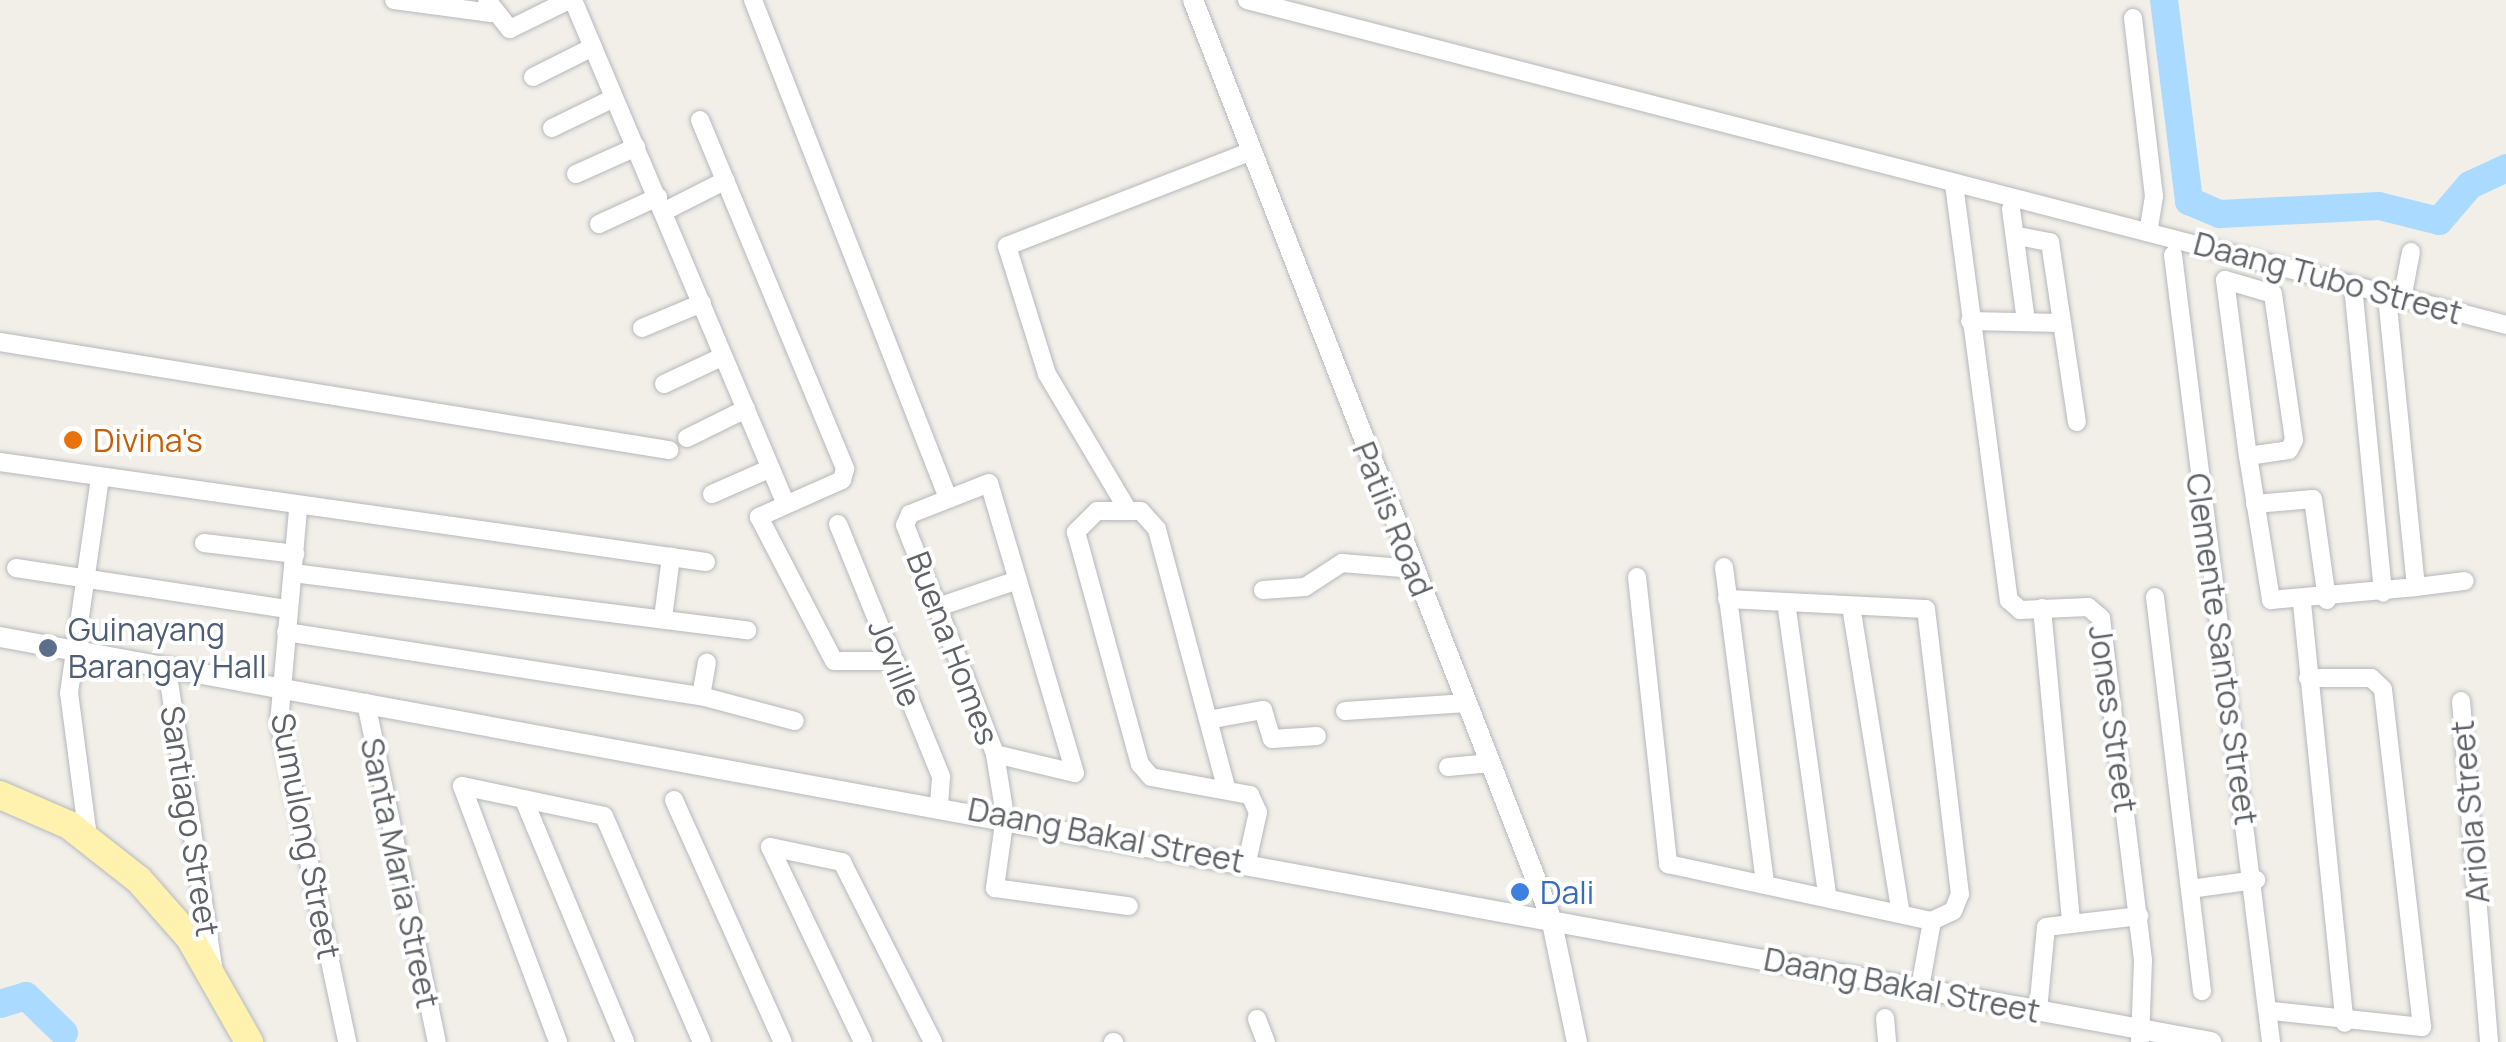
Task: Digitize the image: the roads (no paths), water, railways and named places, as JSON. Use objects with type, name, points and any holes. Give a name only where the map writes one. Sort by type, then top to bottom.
[{"type":"main road","points":[[0,795],[88,837],[161,903],[214,974],[249,1042]]},
{"type":"street","points":[[394,0],[489,7],[510,29],[571,0],[662,204],[785,502]]},
{"type":"street","points":[[752,0],[948,498]]},
{"type":"street","name":"Patiis Road","points":[[1193,0],[1551,918],[1578,1042]]},
{"type":"street","name":"Daang Tubo Street","points":[[1247,0],[1954,184],[2150,230],[2395,302],[2506,325]]},
{"type":"street","points":[[2133,18],[2154,196],[2150,230]]},
{"type":"street","points":[[533,76],[593,46]]},
{"type":"street","points":[[552,128],[614,98]]},
{"type":"street","points":[[700,120],[845,469],[842,480],[785,502],[760,517],[829,656],[848,668],[895,661]]},
{"type":"street","points":[[576,174],[636,147]]},
{"type":"street","points":[[1226,787],[1213,719],[1157,529],[1126,507],[1046,374],[1007,246],[1252,151]]},
{"type":"street","points":[[600,224],[726,180]]},
{"type":"street","name":"Jones Street","points":[[1954,184],[2009,600],[2042,608],[2088,607],[2101,618],[2139,916],[2140,1036]]},
{"type":"street","points":[[2011,209],[2018,236],[2026,321]]},
{"type":"street","points":[[2018,236],[2050,242],[2077,422]]},
{"type":"street","points":[[2410,252],[2395,302],[2416,587]]},
{"type":"street","name":"Clemente Santos Street","points":[[2173,255],[2202,526],[2256,880],[2272,1011],[2271,1042]]},
{"type":"street","points":[[2222,259],[2272,600],[2302,603],[2465,580]]},
{"type":"street","points":[[2225,280],[2272,294],[2294,440],[2289,450],[2248,456]]},
{"type":"street","points":[[2354,296],[2383,593]]},
{"type":"street","points":[[642,328],[702,303]]},
{"type":"street","points":[[1970,321],[2061,323]]},
{"type":"street","points":[[0,342],[669,450]]},
{"type":"street","points":[[664,384],[722,357]]},
{"type":"street","points":[[688,438],[746,409]]},
{"type":"street","points":[[0,462],[298,510],[706,562]]},
{"type":"street","points":[[712,494],[772,468]]},
{"type":"street","points":[[88,837],[68,693],[88,582],[100,478]]},
{"type":"street","name":"Buena Homes","points":[[1018,580],[993,488],[948,498],[905,518],[995,754],[1006,816],[995,888],[1129,906]]},
{"type":"street","points":[[2255,504],[2312,499],[2327,600]]},
{"type":"street","points":[[1126,507],[1097,511],[1076,532],[1136,754],[1151,777],[1226,787],[1250,796],[1258,812],[1246,862]]},
{"type":"street","name":"Sumulong Street","points":[[298,510],[279,689],[347,1042]]},
{"type":"street","name":"Joville","points":[[838,524],[941,776],[939,803]]},
{"type":"street","points":[[204,543],[294,554]]},
{"type":"street","points":[[663,618],[671,557]]},
{"type":"street","points":[[1263,590],[1305,587],[1342,563],[1414,569]]},
{"type":"street","points":[[16,568],[88,582],[288,609]]},
{"type":"street","points":[[1724,568],[1765,884]]},
{"type":"street","points":[[293,573],[746,630]]},
{"type":"street","points":[[1637,577],[1664,859],[1765,884],[1900,910],[1932,922]]},
{"type":"street","points":[[941,606],[1018,580],[1074,773],[995,754]]},
{"type":"street","points":[[2155,596],[2202,991]]},
{"type":"street","points":[[1727,600],[1926,608],[1960,894],[1932,922],[1920,988]]},
{"type":"street","points":[[1786,602],[1827,895]]},
{"type":"street","points":[[2302,603],[2345,1023]]},
{"type":"street","points":[[1850,606],[1900,910]]},
{"type":"street","points":[[2042,608],[2071,920]]},
{"type":"street","points":[[286,632],[701,696],[795,722]]},
{"type":"street","name":"Daang Bakal Street","points":[[0,637],[167,670],[939,803],[2038,1010],[2140,1036],[2211,1042]]},
{"type":"street","points":[[701,696],[708,663]]},
{"type":"street","name":"Santiago Street","points":[[167,670],[214,974]]},
{"type":"street","points":[[2272,1011],[2345,1023],[2422,1027],[2384,689],[2371,678],[2308,678]]},
{"type":"street","name":"Ariola Street","points":[[2460,702],[2489,1042]]},
{"type":"street","name":"Santa Maria Street","points":[[366,703],[437,1042]]},
{"type":"street","points":[[1345,711],[1467,703]]},
{"type":"street","points":[[1213,719],[1262,710],[1272,740],[1318,736]]},
{"type":"street","points":[[1448,767],[1491,763]]},
{"type":"street","points":[[558,1042],[462,786],[604,816],[702,1042]]},
{"type":"street","points":[[524,800],[625,1042]]},
{"type":"street","points":[[674,800],[783,1042]]},
{"type":"street","points":[[864,1042],[770,847],[842,862],[933,1042]]},
{"type":"street","points":[[2190,889],[2256,880]]},
{"type":"street","points":[[2038,1010],[2044,930],[2071,920],[2139,916]]},
{"type":"street","points":[[1885,1018],[1887,1042]]},
{"type":"street","points":[[1257,1019],[1266,1042]]},
{"type":"waterway","points":[[2164,0],[2189,201],[2220,214],[2379,206],[2439,221],[2470,185],[2506,168]]},
{"type":"waterway","points":[[0,1004],[26,996],[64,1033]]},
{"type":"place","name":"Divina's","points":[[73,440]]},
{"type":"place","name":"Guinayang Barangay Hall","points":[[48,648]]},
{"type":"place","name":"Dali","points":[[1520,892]]}]
